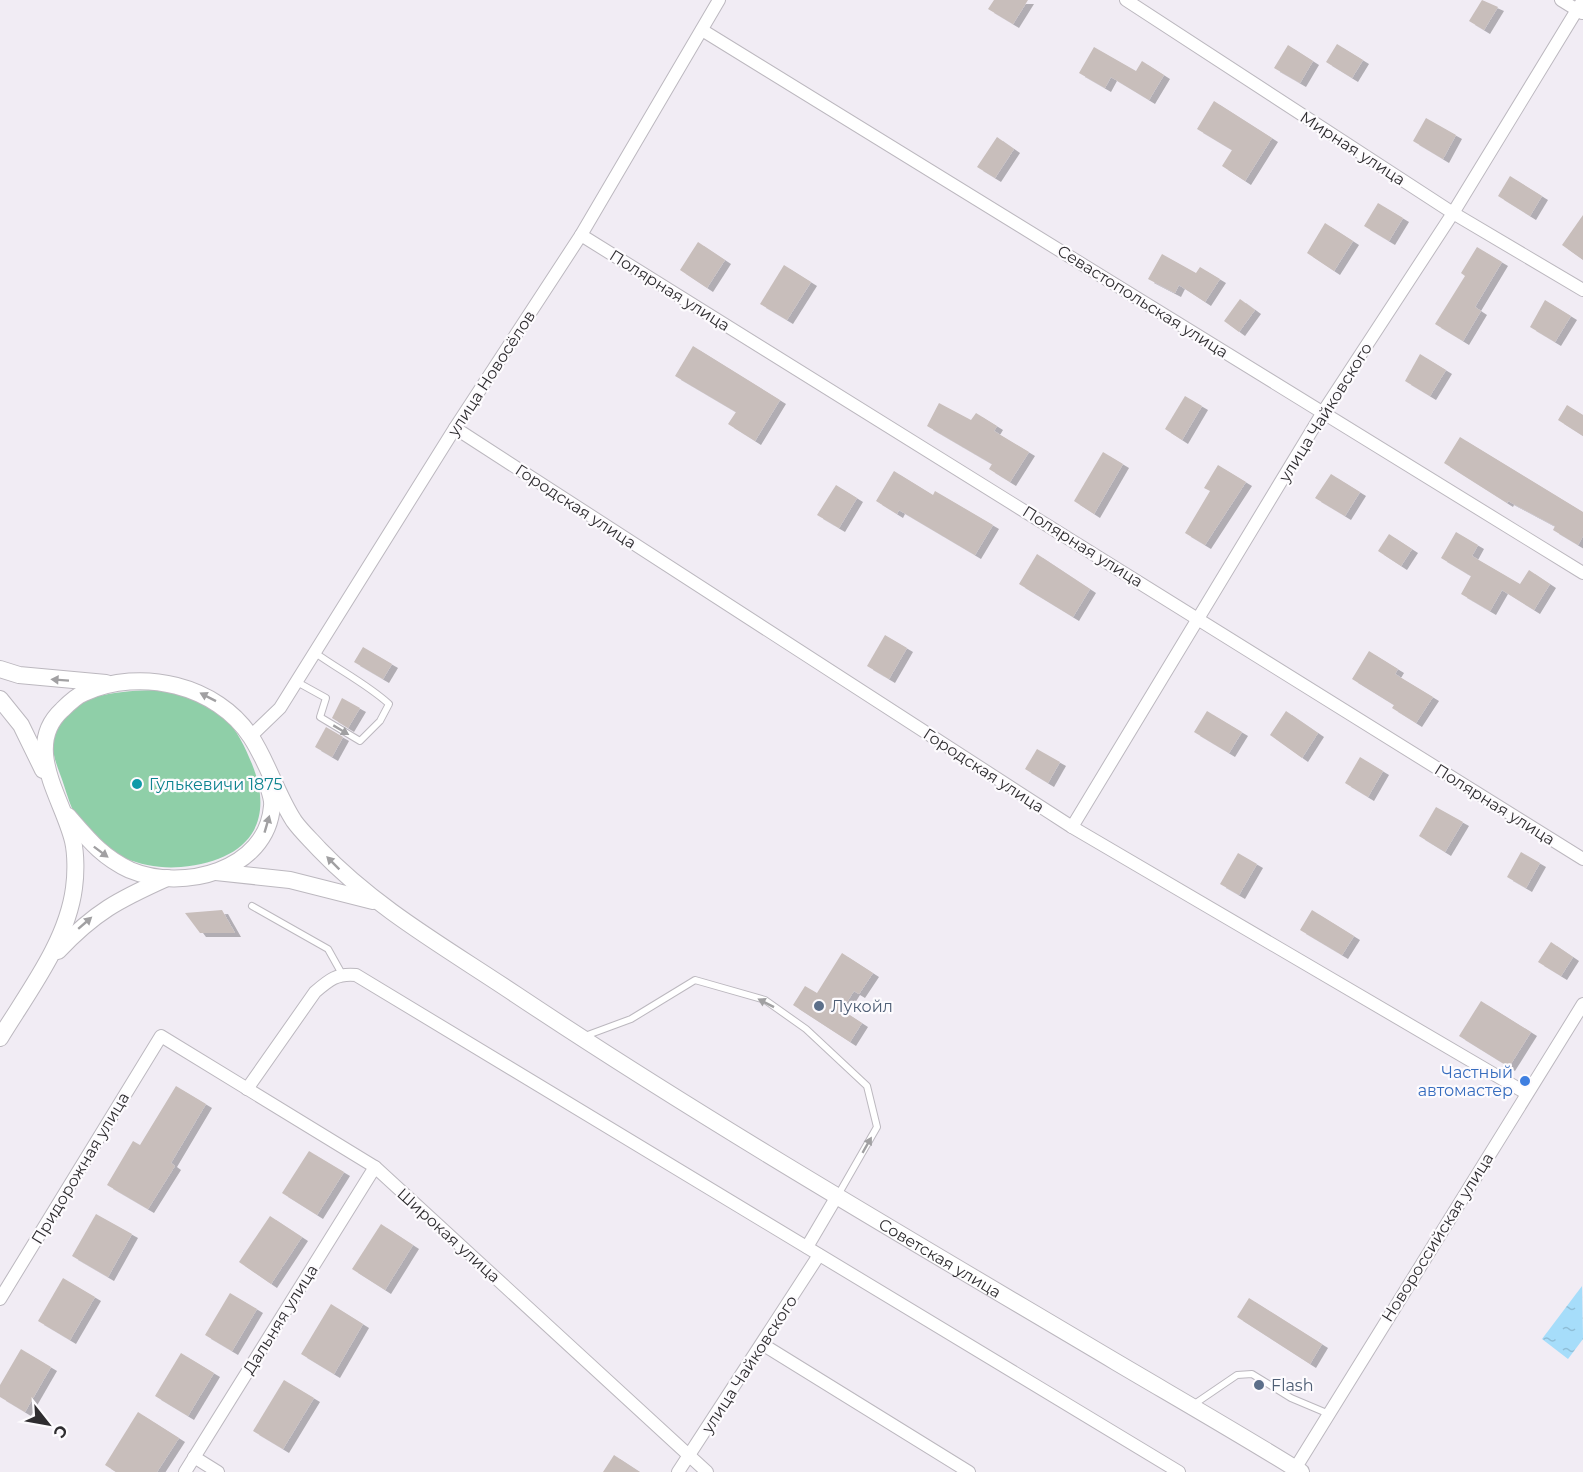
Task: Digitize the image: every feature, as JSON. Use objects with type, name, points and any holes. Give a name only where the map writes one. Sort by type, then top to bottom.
[{"type":"main road","points":[[0,669],[19,675],[119,684],[157,682],[190,688],[222,704],[251,736],[296,824],[335,866],[377,902]]},
{"type":"main road","points":[[50,782],[45,744],[50,722],[82,693],[119,684]]},
{"type":"main road","points":[[0,699],[21,725],[62,809],[74,844],[75,886],[66,921],[45,965],[0,1038]]},
{"type":"main road","points":[[62,809],[98,852],[132,870],[167,878],[194,878],[216,872],[244,859],[263,837],[272,805],[262,760]]},
{"type":"main road","points":[[216,872],[290,880],[377,902]]},
{"type":"main road","points":[[45,965],[84,923],[104,909],[167,878]]},
{"type":"main road","name":"Советская улица","points":[[377,902],[581,1038],[837,1196],[1297,1471]]},
{"type":"street","name":"улица Новосёлов","points":[[251,736],[280,708],[455,428],[581,235],[719,0]]},
{"type":"street","name":"Мирная улица","points":[[1126,0],[1453,213],[1583,290]]},
{"type":"street","points":[[1561,0],[1581,8]]},
{"type":"street","name":"улица Чайковского","points":[[1072,827],[1323,412],[1453,213],[1581,8]]},
{"type":"street","name":"Севастопольская улица","points":[[702,30],[1583,573]]},
{"type":"street","name":"Полярная улица","points":[[581,235],[1200,618],[1583,859]]},
{"type":"street","name":"Городская улица","points":[[455,428],[1072,827],[1526,1093]]},
{"type":"street","points":[[247,1089],[315,992],[329,980],[342,974],[356,975],[1179,1472]]},
{"type":"street","name":"Новороссийская улица","points":[[1297,1471],[1329,1414],[1583,1004]]},
{"type":"street","name":"Широкая улица","points":[[161,1036],[375,1167],[707,1472]]},
{"type":"street","name":"Придорожная улица","points":[[0,1299],[161,1036]]},
{"type":"street","name":"Дальняя улица","points":[[185,1472],[375,1167]]},
{"type":"street","points":[[807,1247],[837,1196]]},
{"type":"street","name":"улица Чайковского","points":[[678,1472],[819,1255]]},
{"type":"street","points":[[762,1344],[969,1472]]},
{"type":"street","points":[[194,1457],[218,1472]]},
{"type":"lane","points":[[297,681],[326,698],[320,717],[360,741],[380,721],[389,704],[375,691],[355,681],[314,652]]},
{"type":"lane","points":[[252,906],[328,949],[342,974]]},
{"type":"lane","points":[[581,1038],[632,1019],[695,980],[765,1000],[806,1029],[867,1086],[877,1128],[837,1196]]},
{"type":"lane","points":[[1191,1407],[1237,1375],[1252,1374],[1291,1398],[1329,1414]]},
{"type":"green space","points":[[154,690],[191,698],[224,717],[237,733],[252,764],[259,786],[260,806],[257,823],[250,837],[238,848],[222,857],[181,867],[155,866],[129,860],[106,848],[86,831],[70,804],[52,746],[54,731],[60,718],[79,703],[91,698],[130,691]]},
{"type":"water","points":[[1582,1286],[1583,1339],[1568,1359],[1542,1339]]},
{"type":"building","points":[[994,0],[1028,0],[1013,24],[988,9]]},
{"type":"building","points":[[1482,0],[1498,7],[1484,30],[1469,21]]},
{"type":"building","points":[[1337,44],[1363,60],[1352,78],[1326,62]]},
{"type":"building","points":[[1288,45],[1313,61],[1300,83],[1274,68]]},
{"type":"building","points":[[1094,47],[1136,71],[1142,61],[1164,75],[1149,100],[1111,77],[1105,88],[1079,73]]},
{"type":"building","points":[[1214,101],[1272,138],[1245,181],[1222,166],[1232,150],[1197,129]]},
{"type":"building","points":[[1426,118],[1456,135],[1443,159],[1413,141]]},
{"type":"building","points":[[997,137],[1014,149],[995,178],[977,167]]},
{"type":"building","points":[[1510,176],[1542,196],[1530,216],[1498,196]]},
{"type":"building","points":[[1378,203],[1403,218],[1389,241],[1364,226]]},
{"type":"building","points":[[1583,215],[1583,260],[1562,245]]},
{"type":"building","points":[[1325,223],[1353,241],[1334,271],[1307,253]]},
{"type":"building","points":[[698,242],[725,260],[707,288],[680,270]]},
{"type":"building","points":[[1477,247],[1502,262],[1475,307],[1481,311],[1463,341],[1435,324],[1465,276],[1461,273]]},
{"type":"building","points":[[1162,254],[1196,273],[1200,267],[1220,279],[1205,302],[1179,285],[1175,293],[1148,279]]},
{"type":"building","points":[[784,265],[811,282],[787,320],[760,304]]},
{"type":"building","points":[[1240,299],[1255,310],[1239,332],[1224,321]]},
{"type":"building","points":[[1545,300],[1571,316],[1555,342],[1530,327]]},
{"type":"building","points":[[693,346],[780,400],[755,441],[728,424],[736,412],[675,376]]},
{"type":"building","points":[[1420,354],[1446,370],[1430,396],[1405,381]]},
{"type":"building","points":[[1185,396],[1202,406],[1182,440],[1165,429]]},
{"type":"building","points":[[939,403],[971,420],[976,413],[997,426],[994,431],[1029,452],[1010,482],[989,469],[992,464],[927,426]]},
{"type":"building","points":[[1567,405],[1583,415],[1583,436],[1558,420]]},
{"type":"building","points":[[1460,437],[1583,512],[1583,536],[1578,545],[1553,530],[1555,526],[1508,501],[1507,503],[1444,463]]},
{"type":"building","points":[[1103,452],[1123,464],[1094,514],[1074,501]]},
{"type":"building","points":[[1218,465],[1246,482],[1205,545],[1185,533],[1210,491],[1204,488]]},
{"type":"building","points":[[894,471],[933,495],[935,491],[993,525],[975,555],[899,510],[897,514],[876,501]]},
{"type":"building","points":[[1331,474],[1360,492],[1345,516],[1315,498]]},
{"type":"building","points":[[836,485],[857,498],[839,528],[817,515]]},
{"type":"building","points":[[1456,532],[1478,545],[1472,556],[1520,584],[1529,570],[1550,584],[1534,610],[1502,590],[1490,611],[1461,594],[1471,576],[1441,558]]},
{"type":"building","points":[[1389,534],[1412,549],[1401,566],[1378,551]]},
{"type":"building","points":[[1037,554],[1090,589],[1073,617],[1019,584]]},
{"type":"building","points":[[885,635],[907,648],[889,679],[867,666]]},
{"type":"building","points":[[363,647],[392,664],[383,679],[354,662]]},
{"type":"building","points":[[1369,651],[1398,669],[1395,674],[1433,697],[1416,723],[1392,708],[1394,705],[1352,679]]},
{"type":"building","points":[[342,698],[360,708],[348,728],[332,718]]},
{"type":"building","points":[[1207,711],[1242,732],[1229,753],[1194,732]]},
{"type":"building","points":[[1286,711],[1318,733],[1302,758],[1270,735]]},
{"type":"building","points":[[326,727],[343,737],[332,757],[315,747]]},
{"type":"building","points":[[1037,749],[1060,762],[1048,783],[1025,769]]},
{"type":"building","points":[[1360,757],[1383,771],[1368,797],[1345,783]]},
{"type":"building","points":[[1436,807],[1463,822],[1445,852],[1419,836]]},
{"type":"building","points":[[1521,852],[1540,863],[1526,888],[1507,877]]},
{"type":"building","points":[[1238,853],[1257,864],[1239,895],[1220,884]]},
{"type":"building","points":[[222,910],[235,933],[200,933],[185,913]]},
{"type":"building","points":[[1312,910],[1354,936],[1342,955],[1300,930]]},
{"type":"building","points":[[1551,942],[1573,957],[1561,976],[1538,962]]},
{"type":"building","points":[[842,953],[873,973],[859,994],[854,991],[842,1010],[862,1023],[850,1042],[793,1005],[805,986],[817,993]]},
{"type":"building","points":[[1481,1001],[1531,1032],[1509,1067],[1459,1036]]},
{"type":"building","points":[[176,1086],[206,1104],[171,1163],[175,1166],[148,1209],[107,1185],[133,1141],[140,1145]]},
{"type":"building","points":[[309,1151],[344,1172],[317,1215],[282,1193]]},
{"type":"building","points":[[96,1214],[132,1234],[108,1277],[72,1256]]},
{"type":"building","points":[[270,1216],[302,1237],[271,1284],[239,1262]]},
{"type":"building","points":[[381,1224],[413,1245],[385,1290],[352,1269]]},
{"type":"building","points":[[63,1278],[95,1297],[70,1340],[38,1321]]},
{"type":"building","points":[[230,1293],[257,1309],[232,1351],[205,1335]]},
{"type":"building","points":[[1249,1298],[1322,1344],[1310,1364],[1237,1317]]},
{"type":"building","points":[[331,1304],[363,1324],[334,1374],[301,1354]]},
{"type":"building","points":[[21,1349],[51,1367],[25,1412],[0,1397],[0,1385]]},
{"type":"building","points":[[181,1353],[214,1373],[188,1416],[155,1396]]},
{"type":"building","points":[[284,1380],[314,1398],[283,1449],[253,1431]]},
{"type":"building","points":[[138,1412],[179,1438],[157,1472],[116,1472],[105,1465]]},
{"type":"building","points":[[614,1455],[640,1472],[603,1472]]},
{"type":"place","name":"Гулькевичи 1875","points":[[137,784]]},
{"type":"place","name":"Лукойл","points":[[819,1006]]},
{"type":"place","name":"Частный автомастер","points":[[1525,1081]]},
{"type":"place","name":"Flash","points":[[1259,1385]]}]
